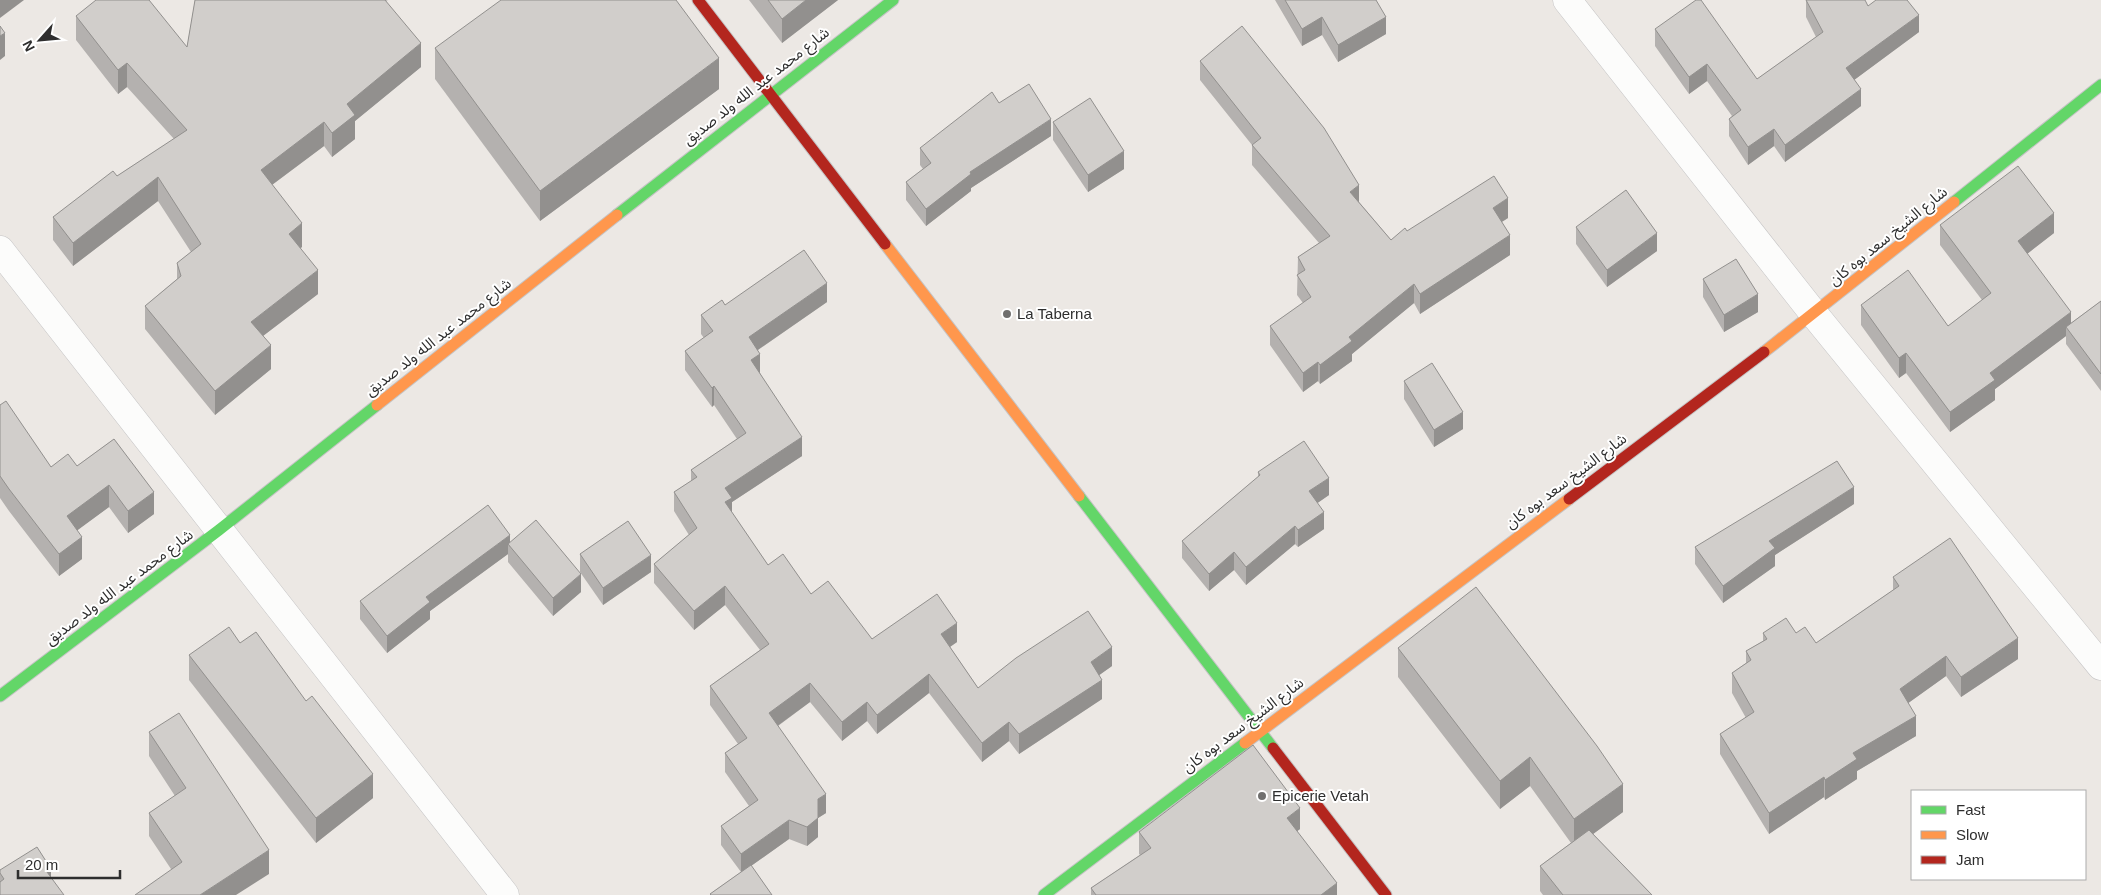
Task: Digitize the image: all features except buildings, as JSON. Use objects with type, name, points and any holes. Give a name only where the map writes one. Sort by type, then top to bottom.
[{"type":"street","points":[[698,0],[1386,895]]},
{"type":"street","name":"شارع محمد عبد الله ولد صديق","points":[[0,696],[219,530],[771,93],[893,0]]},
{"type":"street","points":[[1567,0],[1814,314],[2101,666]]},
{"type":"street","name":"شارع الشيخ سعد بوه كان","points":[[1044,895],[1814,314],[2101,85]]},
{"type":"street","points":[[0,250],[505,895]]},
{"type":"traffic: fast","points":[[617,215],[893,0]]},
{"type":"traffic: fast","points":[[1954,202],[2101,85]]},
{"type":"traffic: fast","points":[[0,696],[219,530],[377,405]]},
{"type":"traffic: fast","points":[[1079,496],[1273,748]]},
{"type":"traffic: fast","points":[[1044,895],[1245,743]]},
{"type":"traffic: slow","points":[[1764,352],[1954,202]]},
{"type":"traffic: slow","points":[[377,405],[617,215]]},
{"type":"traffic: slow","points":[[885,244],[1079,496]]},
{"type":"traffic: slow","points":[[1245,743],[1569,499]]},
{"type":"traffic: jam","points":[[698,0],[885,244]]},
{"type":"traffic: jam","points":[[1569,499],[1764,352]]},
{"type":"traffic: jam","points":[[1273,748],[1386,895]]},
{"type":"place","name":"La Taberna","points":[[1007,314]]},
{"type":"place","name":"Epicerie Vetah","points":[[1262,796]]}]
